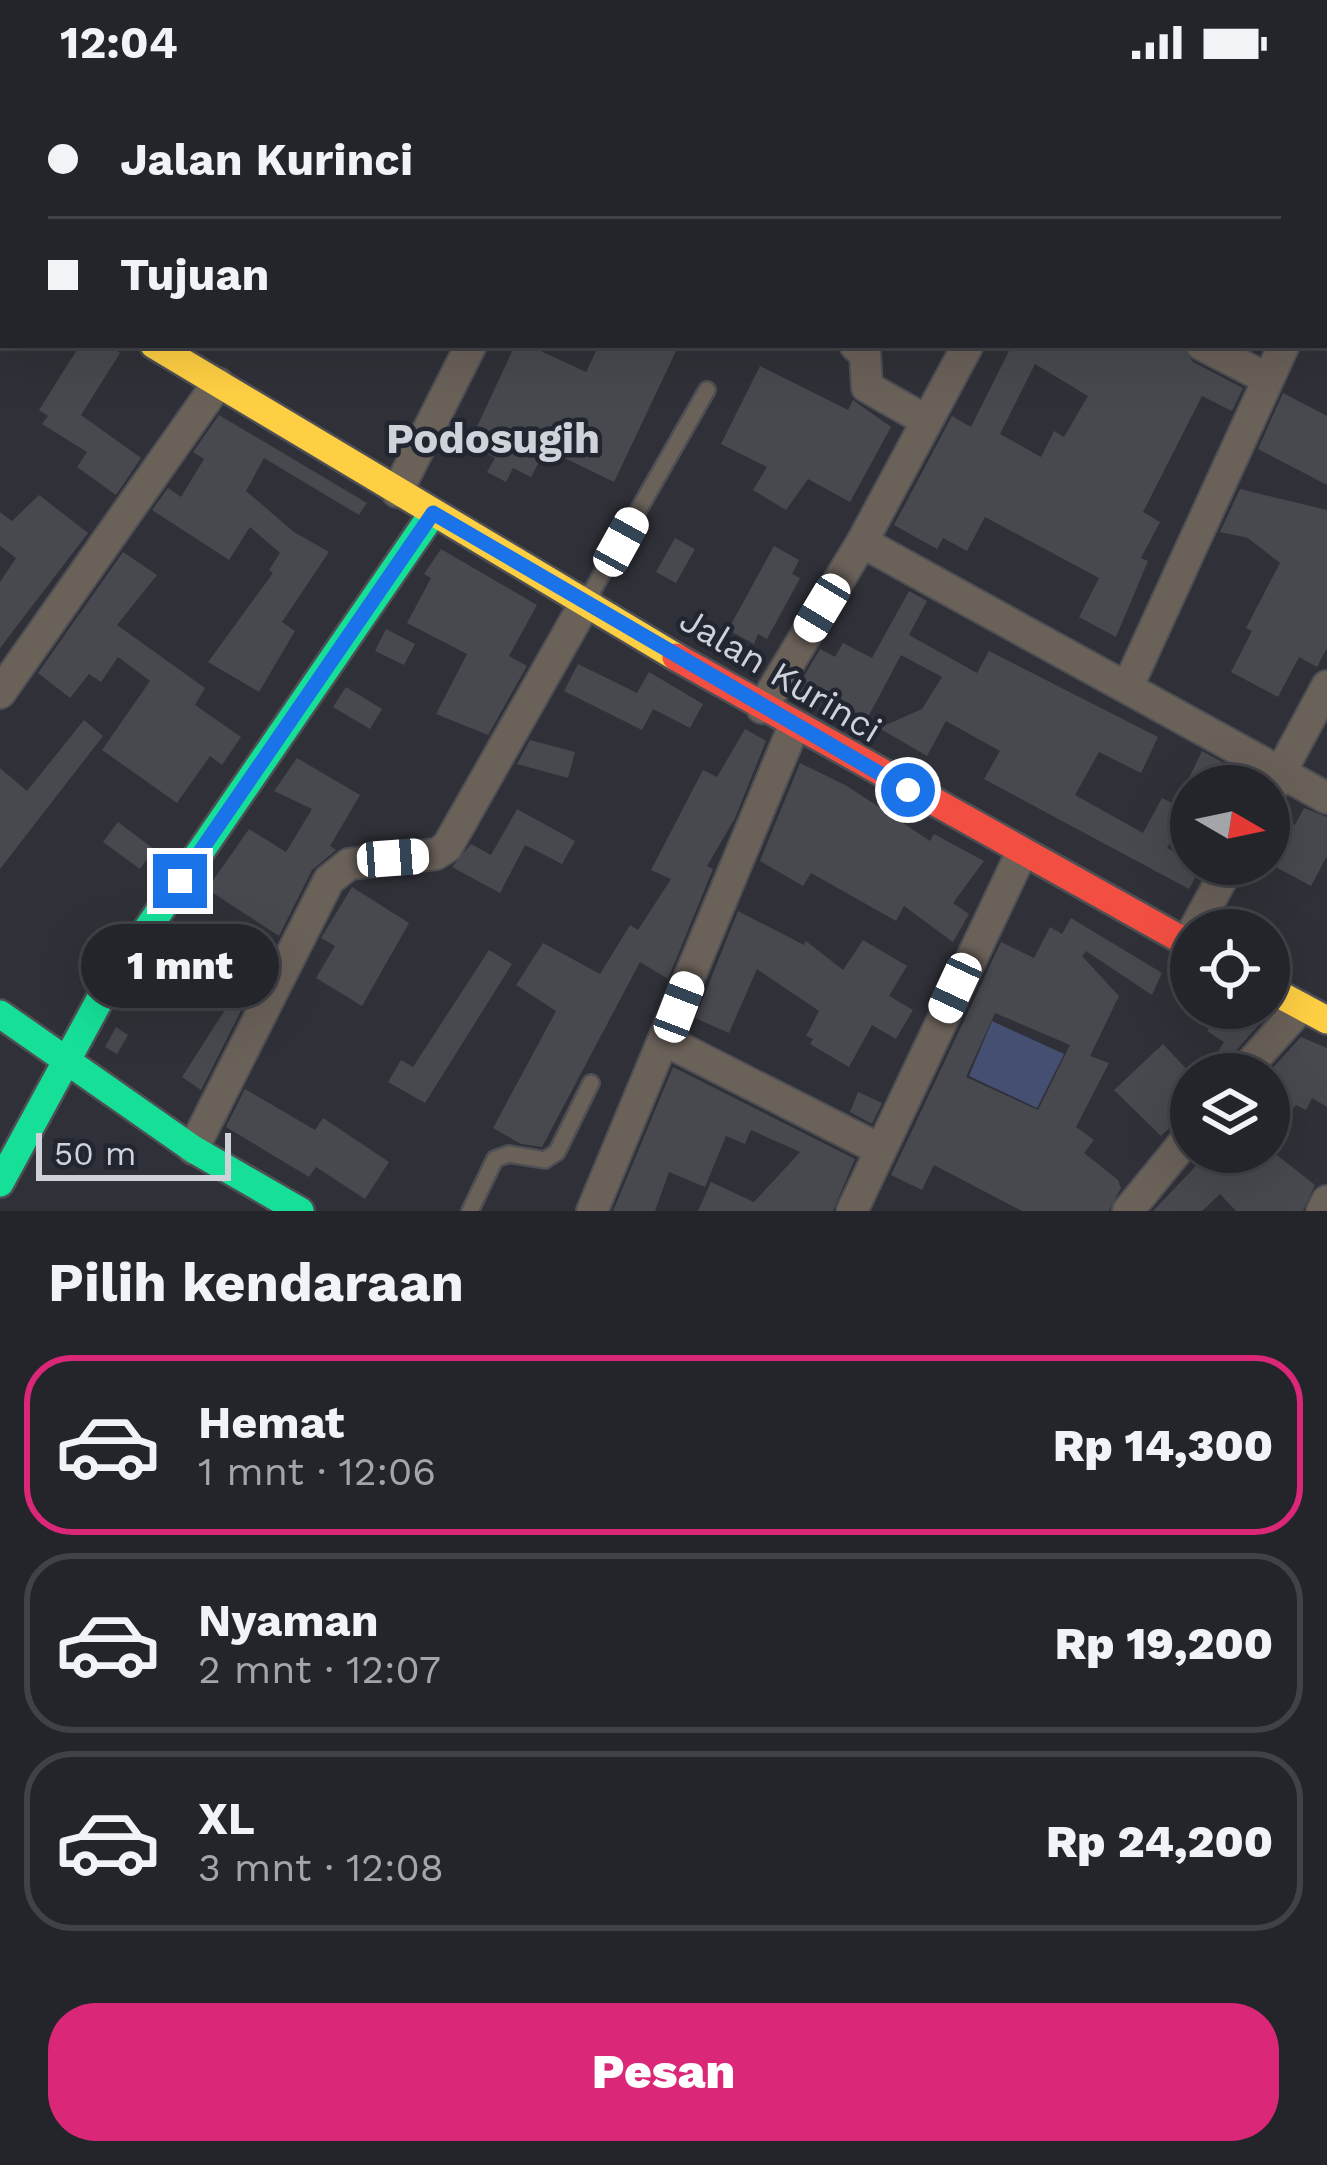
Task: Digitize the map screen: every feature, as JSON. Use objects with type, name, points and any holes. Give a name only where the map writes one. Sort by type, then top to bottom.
[{"type":"main road","name":"Jalan Kurinci","points":[[159,348],[762,708],[1021,854],[1170,928]]},
{"type":"main road","points":[[0,1183],[104,992],[433,513]]},
{"type":"main road","points":[[0,1014],[193,1149],[300,1211]]},
{"type":"street","points":[[398,492],[470,348]]},
{"type":"street","points":[[858,348],[865,354],[867,387],[927,421]]},
{"type":"street","points":[[762,708],[862,542],[966,348]]},
{"type":"street","points":[[1208,348],[1266,378]]},
{"type":"street","points":[[1128,686],[1282,348]]},
{"type":"street","points":[[0,693],[218,382]]},
{"type":"street","points":[[862,542],[1128,686],[1246,765]]},
{"type":"street","points":[[193,1149],[329,880],[350,864],[436,854],[446,847],[587,600]]},
{"type":"street","points":[[1285,765],[1327,686]]},
{"type":"street","points":[[592,1211],[794,726]]},
{"type":"street","points":[[1290,788],[1327,798]]},
{"type":"street","points":[[852,1211],[1021,854]]},
{"type":"street","points":[[1267,1053],[1314,1014]]},
{"type":"street","points":[[666,1041],[879,1149]]},
{"type":"street","points":[[1128,1211],[1170,1160]]},
{"type":"street","points":[[1322,1211],[1327,1201]]},
{"type":"lane","points":[[587,600],[707,390]]},
{"type":"lane","points":[[470,1211],[495,1159],[509,1154],[545,1160],[556,1153],[591,1083]]},
{"type":"shaded area","points":[[992,1021],[1064,1054],[1037,1108],[969,1076]]},
{"type":"building","points":[[78,348],[112,348],[120,353],[81,415],[141,458],[116,495],[77,467],[87,452],[42,424],[48,416],[39,410]]},
{"type":"building","points":[[514,348],[534,348],[586,372],[598,348],[678,348],[614,482],[546,449],[531,477],[513,468],[506,482],[487,472],[495,458],[469,444]]},
{"type":"building","points":[[1008,348],[1185,348],[1193,362],[1243,388],[1232,411],[1202,396],[1143,512],[1160,522],[1141,558],[1148,561],[1116,637],[1079,617],[1099,578],[985,517],[967,551],[943,538],[937,549],[894,525],[952,416],[971,427]],"holes":[[[1035,364],[1088,396],[1064,437],[1054,431],[1041,457],[1000,434]]]},
{"type":"building","points":[[760,366],[848,410],[853,400],[891,427],[850,502],[808,479],[786,510],[753,490],[767,467],[721,444]]},
{"type":"building","points":[[1283,393],[1327,416],[1327,485],[1258,449]]},
{"type":"building","points":[[219,415],[367,503],[359,515],[264,458],[246,491],[294,532],[329,552],[282,622],[295,631],[259,692],[208,662],[273,573],[269,570],[280,553],[250,527],[229,560],[152,510],[168,488],[181,497],[204,459],[193,452]]},
{"type":"building","points":[[1240,489],[1327,510],[1327,648],[1317,667],[1299,657],[1278,697],[1231,672],[1252,631],[1246,628],[1280,563],[1248,538],[1220,532]]},
{"type":"building","points":[[39,495],[88,533],[0,648],[0,582],[16,558],[0,546],[0,512],[12,521]]},
{"type":"building","points":[[675,538],[695,549],[676,583],[656,572]]},
{"type":"building","points":[[774,546],[799,560],[792,574],[800,578],[767,639],[758,634],[754,644],[728,630]]},
{"type":"building","points":[[441,549],[537,605],[509,656],[527,666],[488,735],[436,714],[467,654],[407,623],[431,578],[424,574]]},
{"type":"building","points":[[123,552],[157,575],[117,625],[205,688],[195,705],[241,737],[222,765],[210,756],[177,803],[102,750],[150,681],[118,657],[101,682],[89,674],[70,698],[38,673]]},
{"type":"building","points":[[909,591],[927,601],[909,635],[977,673],[989,651],[1158,737],[1141,773],[1099,752],[1075,795],[1143,833],[1162,798],[1170,802],[1170,879],[984,779],[1000,751],[946,721],[927,756],[879,728],[922,709],[942,677],[901,655],[867,719],[824,696],[820,703],[796,690],[820,649],[835,657],[843,643],[872,658]]},
{"type":"building","points":[[386,629],[415,644],[404,665],[375,651]]},
{"type":"building","points":[[578,664],[637,693],[649,672],[703,704],[690,728],[653,709],[642,730],[564,691]]},
{"type":"building","points":[[346,687],[382,709],[370,729],[333,707]]},
{"type":"building","points":[[84,720],[103,736],[0,869],[0,768],[27,791]]},
{"type":"building","points":[[745,729],[766,741],[735,818],[707,866],[713,869],[668,979],[640,962],[542,1147],[521,1144],[493,1128],[556,1011],[516,985],[543,943],[600,974],[630,925],[638,930],[671,879],[651,870],[703,770],[717,777]]},
{"type":"building","points":[[530,740],[575,752],[568,778],[517,764]]},
{"type":"building","points":[[1202,751],[1222,762],[1220,765],[1195,765]]},
{"type":"building","points":[[297,758],[360,795],[330,846],[336,850],[312,870],[279,936],[207,889],[249,829],[286,852],[312,809],[274,791]]},
{"type":"building","points":[[800,763],[847,786],[930,841],[934,834],[984,861],[953,903],[969,914],[953,942],[904,906],[896,921],[811,873],[803,886],[760,861]]},
{"type":"building","points":[[1304,808],[1327,817],[1327,856],[1311,886],[1290,875],[1290,822],[1295,825]]},
{"type":"building","points":[[517,809],[575,841],[562,864],[525,845],[500,893],[452,867],[471,844],[491,855]]},
{"type":"building","points":[[118,822],[154,849],[140,869],[103,842]]},
{"type":"building","points":[[352,887],[409,923],[362,1006],[316,978],[335,946],[321,938]]},
{"type":"building","points":[[738,911],[804,945],[806,941],[843,970],[863,940],[907,966],[889,996],[913,1010],[896,1039],[872,1025],[849,1067],[810,1044],[813,1039],[806,1036],[819,1011],[757,969],[729,1033],[695,1018]]},
{"type":"building","points":[[1071,918],[1162,973],[1152,995],[1086,951],[1082,956],[1119,996],[1090,1056],[1109,1063],[1076,1127],[1094,1140],[1084,1153],[1118,1180],[1121,1188],[1109,1211],[1022,1211],[934,1165],[922,1190],[891,1175],[1001,942],[1034,958],[1050,927],[1062,934]],"holes":[[[995,1013],[1070,1045],[1038,1110],[966,1077]]]},
{"type":"building","points":[[489,950],[512,964],[425,1103],[388,1082],[401,1060],[413,1067]]},
{"type":"building","points":[[260,955],[267,959],[201,1090],[182,1077]]},
{"type":"building","points":[[116,1027],[128,1035],[117,1054],[105,1047]]},
{"type":"building","points":[[1255,1029],[1234,1053],[1217,1053],[1224,1042],[1207,1031]]},
{"type":"building","points":[[1301,1037],[1327,1048],[1327,1107],[1312,1098],[1306,1110],[1296,1105],[1290,1112],[1290,1053],[1286,1053]]},
{"type":"building","points":[[1163,1044],[1171,1053],[1170,1127],[1161,1136],[1114,1090]]},
{"type":"building","points":[[673,1067],[855,1159],[833,1211],[698,1211],[711,1182],[754,1202],[800,1152],[751,1130],[745,1144],[726,1136],[705,1187],[669,1172],[655,1211],[613,1211]]},
{"type":"building","points":[[245,1089],[315,1130],[323,1118],[389,1162],[365,1199],[316,1167],[309,1177],[226,1127]]},
{"type":"building","points":[[858,1092],[882,1103],[872,1124],[850,1112]]},
{"type":"building","points":[[1290,1165],[1315,1185],[1303,1211],[1236,1211],[1220,1194],[1202,1211],[1153,1211],[1189,1173],[1290,1173]]},
{"type":"traffic: fast","points":[[0,1183],[104,992],[433,513]]},
{"type":"traffic: fast","points":[[0,1014],[193,1149],[300,1211]]},
{"type":"traffic: slow","points":[[159,348],[676,657]]},
{"type":"traffic: slow","points":[[1290,1000],[1327,1020]]},
{"type":"traffic: jam","points":[[676,657],[1170,933]]},
{"type":"district","name":"Podosugih","points":[[493,438]]},
{"type":"route","points":[[180,881],[433,513],[908,790]]}]
